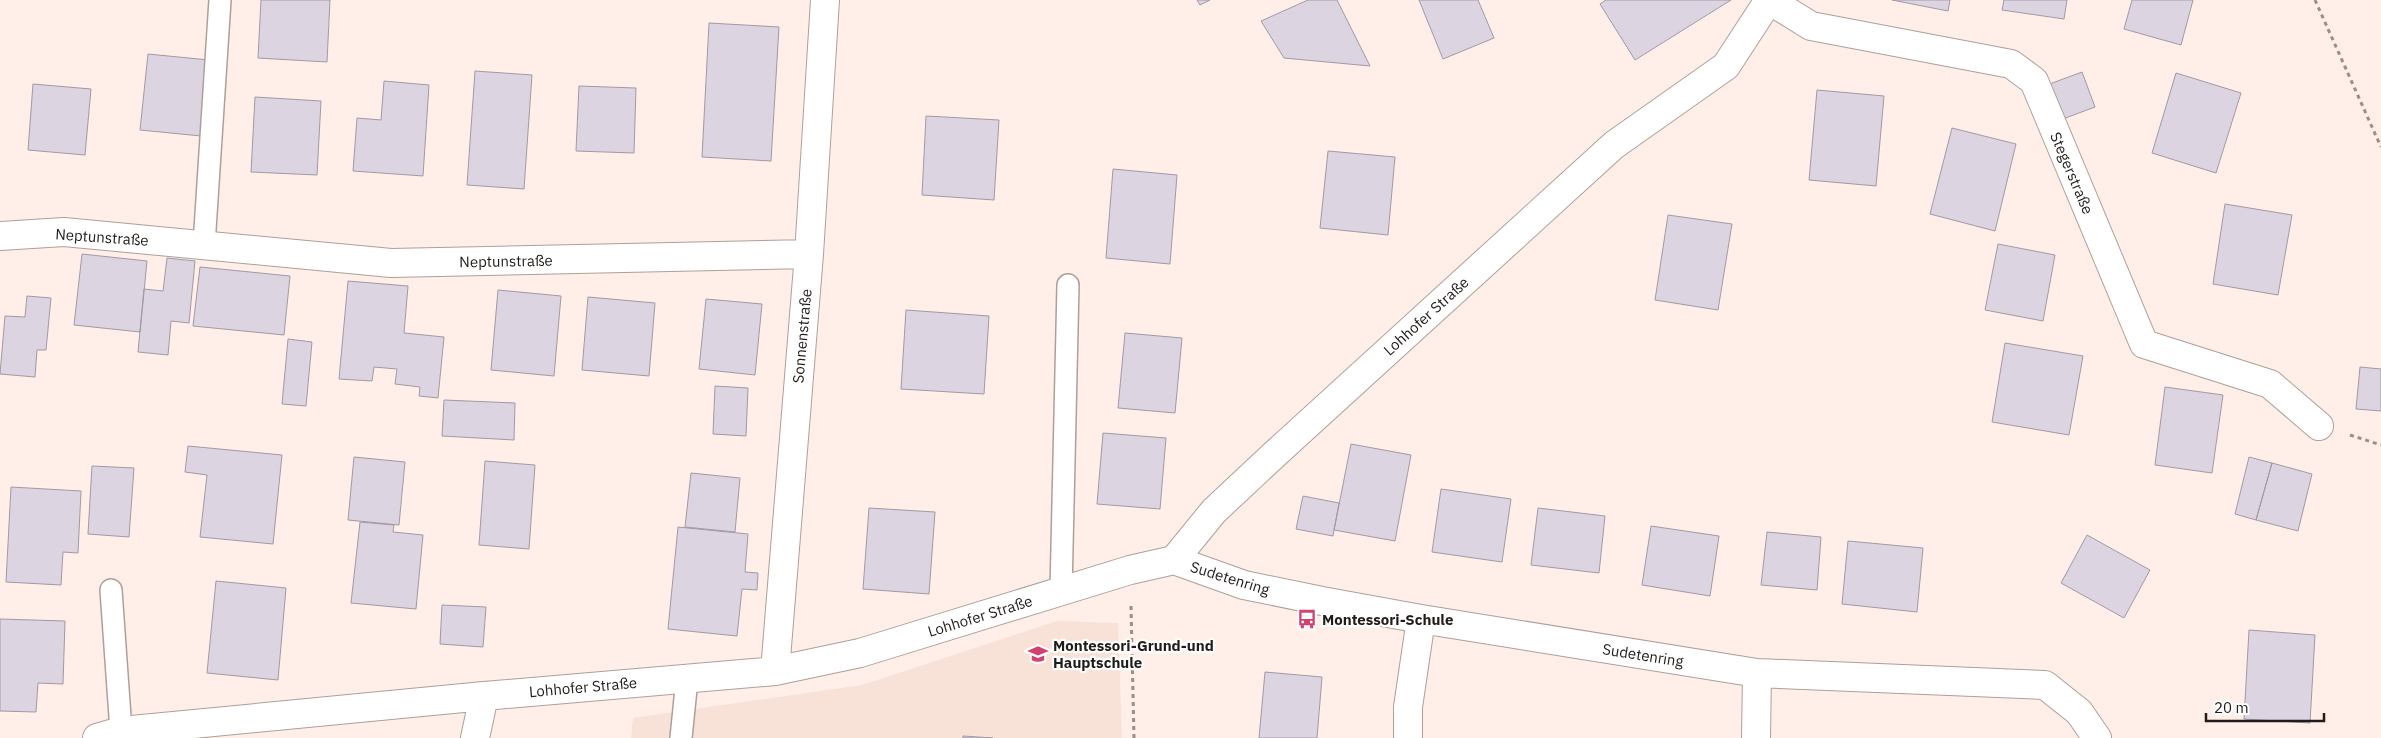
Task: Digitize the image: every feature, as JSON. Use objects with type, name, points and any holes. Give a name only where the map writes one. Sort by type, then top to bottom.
[{"type":"street","name":"Sonnenstraße","points":[[775,671],[809,254],[825,0]]},
{"type":"street","name":"Stegerstraße","points":[[1769,0],[1811,26],[2011,64],[2034,81],[2144,344],[2270,384],[2319,426]]},
{"type":"street","name":"Lohhofer Straße","points":[[109,735],[484,696],[775,671],[860,653],[1130,570],[1174,560],[1214,511],[1614,145],[1726,66],[1769,0]]},
{"type":"street","name":"Neptunstraße","points":[[0,236],[64,232],[391,263],[809,254]]},
{"type":"street","name":"Sudetenring","points":[[1174,560],[1244,585],[1421,619],[1758,673],[2045,685],[2079,712],[2097,738]]},
{"type":"street","points":[[1408,738],[1408,708],[1421,619]]},
{"type":"street","points":[[1756,738],[1758,673]]},
{"type":"street","points":[[475,738],[484,696]]},
{"type":"lane","points":[[204,245],[220,0]]},
{"type":"lane","points":[[1061,592],[1068,285]]},
{"type":"lane","points":[[109,735],[111,590]]},
{"type":"lane","points":[[681,738],[687,678]]},
{"type":"path","points":[[2316,0],[2381,147]]},
{"type":"path","points":[[1130,570],[1134,738]]},
{"type":"shaded area","name":"Montessori-Grund-und Hauptschule","points":[[1057,621],[1118,623],[1122,738],[631,738],[633,718],[862,685]]},
{"type":"building","points":[[261,0],[330,0],[327,62],[258,58]]},
{"type":"building","points":[[1197,0],[1210,0],[1200,5]]},
{"type":"building","points":[[1308,0],[1337,0],[1370,66],[1284,58],[1261,21]]},
{"type":"building","points":[[1419,0],[1478,0],[1494,38],[1443,59]]},
{"type":"building","points":[[1606,0],[1731,0],[1635,60],[1600,4]]},
{"type":"building","points":[[1892,0],[1950,0],[1948,11]]},
{"type":"building","points":[[2004,0],[2067,0],[2064,19],[2002,10]]},
{"type":"building","points":[[2132,0],[2193,0],[2181,45],[2124,29]]},
{"type":"building","points":[[709,23],[779,27],[771,161],[702,157]]},
{"type":"building","points":[[148,54],[209,60],[201,136],[140,130]]},
{"type":"building","points":[[475,71],[532,75],[524,189],[467,185]]},
{"type":"building","points":[[2082,72],[2095,107],[2060,120],[2047,85]]},
{"type":"building","points":[[2176,73],[2241,93],[2216,173],[2152,153]]},
{"type":"building","points":[[384,81],[429,85],[423,176],[353,171],[357,118],[381,120]]},
{"type":"building","points":[[33,84],[91,89],[85,155],[28,150]]},
{"type":"building","points":[[579,86],[636,88],[634,153],[576,151]]},
{"type":"building","points":[[1817,90],[1884,96],[1876,186],[1809,180]]},
{"type":"building","points":[[255,97],[321,101],[317,175],[251,172]]},
{"type":"building","points":[[926,116],[999,120],[994,200],[922,195]]},
{"type":"building","points":[[1952,128],[2016,144],[1995,231],[1930,214]]},
{"type":"building","points":[[1328,151],[1395,157],[1388,235],[1320,228]]},
{"type":"building","points":[[1113,169],[1177,175],[1170,264],[1106,258]]},
{"type":"building","points":[[2225,204],[2292,215],[2278,295],[2213,284]]},
{"type":"building","points":[[1668,215],[1732,224],[1718,310],[1655,300]]},
{"type":"building","points":[[1998,244],[2055,255],[2043,321],[1985,310]]},
{"type":"building","points":[[82,254],[147,261],[140,332],[74,325]]},
{"type":"building","points":[[167,258],[195,261],[189,323],[171,321],[168,355],[138,352],[144,289],[163,291]]},
{"type":"building","points":[[200,267],[290,276],[284,335],[193,326]]},
{"type":"building","points":[[348,281],[408,286],[404,333],[444,337],[438,398],[419,396],[420,387],[395,384],[397,369],[374,367],[372,381],[339,379]]},
{"type":"building","points":[[498,290],[561,296],[554,376],[491,370]]},
{"type":"building","points":[[27,296],[51,298],[46,350],[37,350],[35,377],[0,374],[5,316],[25,317]]},
{"type":"building","points":[[588,297],[655,303],[649,376],[582,370]]},
{"type":"building","points":[[706,299],[762,304],[755,375],[699,369]]},
{"type":"building","points":[[906,310],[989,316],[984,394],[901,389]]},
{"type":"building","points":[[1125,333],[1182,338],[1175,413],[1118,408]]},
{"type":"building","points":[[288,339],[312,342],[306,406],[282,404]]},
{"type":"building","points":[[2005,343],[2083,356],[2069,435],[1992,422]]},
{"type":"building","points":[[2360,367],[2381,369],[2381,411],[2356,409]]},
{"type":"building","points":[[715,386],[748,388],[746,436],[713,434]]},
{"type":"building","points":[[2165,387],[2223,395],[2212,473],[2155,465]]},
{"type":"building","points":[[444,400],[515,403],[514,440],[442,436]]},
{"type":"building","points":[[1103,433],[1166,438],[1160,509],[1097,504]]},
{"type":"building","points":[[1351,444],[1411,455],[1395,541],[1334,530]]},
{"type":"building","points":[[188,446],[282,455],[273,544],[200,537],[207,475],[185,472]]},
{"type":"building","points":[[354,457],[405,462],[399,525],[348,520]]},
{"type":"building","points":[[2249,457],[2272,463],[2256,520],[2235,514]]},
{"type":"building","points":[[485,461],[535,465],[529,549],[479,545]]},
{"type":"building","points":[[2272,463],[2312,474],[2298,531],[2256,520]]},
{"type":"building","points":[[92,466],[134,468],[129,537],[88,534]]},
{"type":"building","points":[[691,473],[740,478],[735,532],[685,527]]},
{"type":"building","points":[[11,487],[81,491],[78,553],[63,552],[61,585],[6,582]]},
{"type":"building","points":[[1441,489],[1511,499],[1502,562],[1432,552]]},
{"type":"building","points":[[1303,496],[1339,503],[1333,536],[1296,529]]},
{"type":"building","points":[[869,508],[935,512],[929,594],[863,589]]},
{"type":"building","points":[[1538,508],[1605,516],[1599,573],[1531,565]]},
{"type":"building","points":[[360,522],[394,525],[393,532],[423,535],[416,609],[351,603]]},
{"type":"building","points":[[1651,526],[1719,536],[1710,596],[1642,585]]},
{"type":"building","points":[[678,527],[748,534],[745,572],[758,573],[757,590],[742,589],[737,636],[668,629]]},
{"type":"building","points":[[1767,532],[1821,537],[1817,590],[1761,585]]},
{"type":"building","points":[[2087,535],[2150,570],[2124,618],[2061,583]]},
{"type":"building","points":[[1848,541],[1923,548],[1917,612],[1842,604]]},
{"type":"building","points":[[216,581],[286,588],[278,680],[207,673]]},
{"type":"building","points":[[442,605],[486,607],[483,647],[440,644]]},
{"type":"building","points":[[0,619],[65,621],[63,684],[38,683],[36,712],[0,711]]},
{"type":"building","points":[[2249,630],[2315,635],[2310,723],[2244,719]]},
{"type":"building","points":[[1265,672],[1322,677],[1317,738],[1259,738]]},
{"type":"building","points":[[963,736],[993,738],[963,738]]},
{"type":"place","name":"Montessori-Schule","points":[[1307,619]]},
{"type":"place","name":"Montessori-Grund-und Hauptschule","points":[[1038,654]]}]
